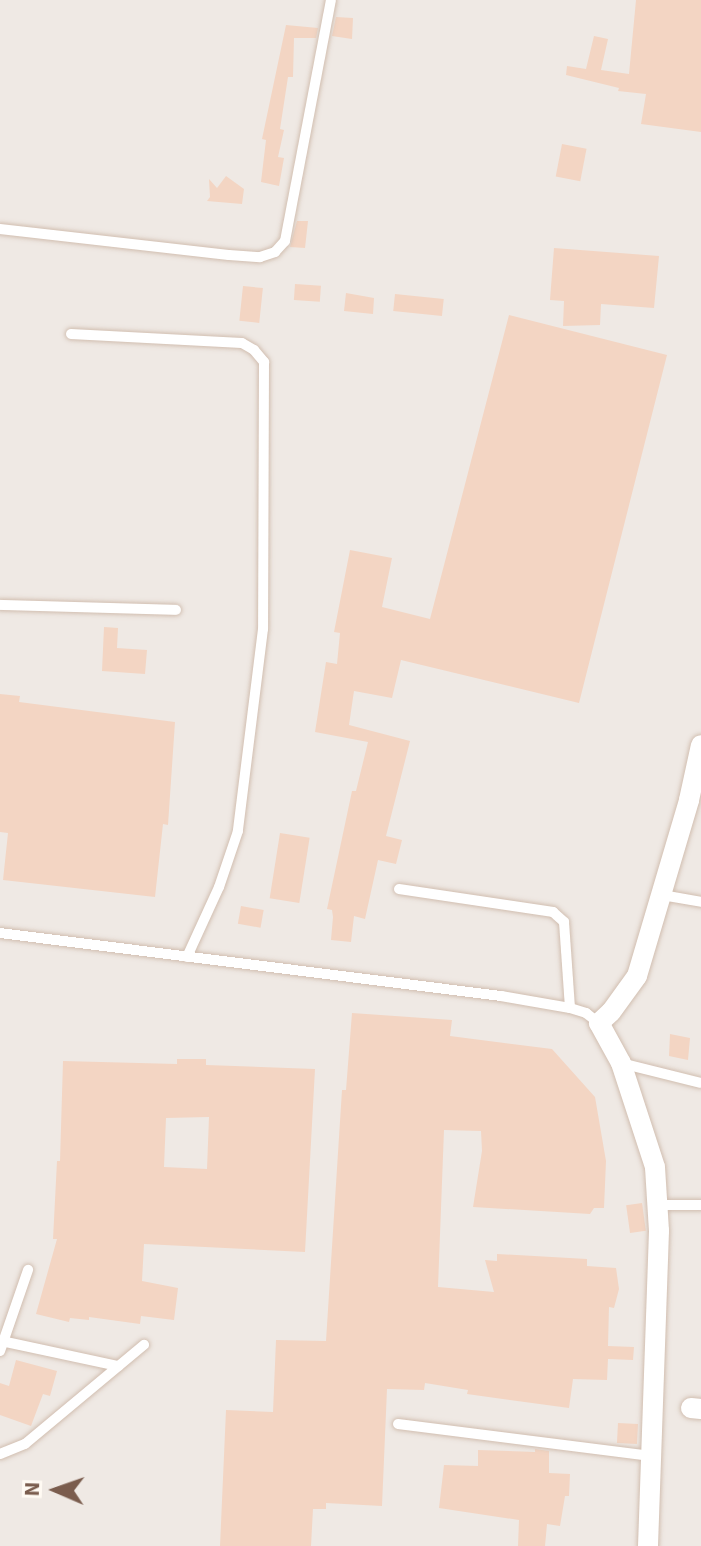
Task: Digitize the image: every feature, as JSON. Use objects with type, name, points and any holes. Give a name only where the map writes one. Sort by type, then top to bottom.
[{"type":"street","points":[[648,1546],[658,1205],[655,1167],[621,1063],[599,1023],[611,1012],[637,976],[662,895],[701,745]]},
{"type":"lane","points":[[0,229],[229,255],[260,257],[275,252],[285,241],[331,0]]},
{"type":"lane","points":[[71,334],[242,343],[254,350],[264,362],[263,629],[238,831],[219,887],[187,957]]},
{"type":"lane","points":[[0,605],[176,610]]},
{"type":"lane","points":[[399,889],[553,912],[564,922],[570,1008]]},
{"type":"lane","points":[[662,895],[701,902]]},
{"type":"lane","points":[[0,933],[501,996],[570,1008],[586,1013],[599,1023]]},
{"type":"lane","points":[[621,1063],[701,1083]]},
{"type":"lane","points":[[658,1205],[701,1205]]},
{"type":"lane","points":[[28,1270],[3,1347],[118,1366]]},
{"type":"lane","points":[[0,1454],[25,1444],[144,1345]]},
{"type":"lane","points":[[398,1424],[653,1456]]},
{"type":"shaded area","points":[[0,0],[701,0],[701,1546],[0,1546]]},
{"type":"building","points":[[636,0],[701,0],[701,132],[641,124],[646,94],[618,91],[619,88],[566,75],[567,66],[586,69],[594,36],[608,39],[601,70],[629,74]]},
{"type":"building","points":[[336,17],[353,18],[352,39],[332,36]]},
{"type":"building","points":[[286,25],[318,28],[316,38],[294,38],[293,77],[288,77],[280,129],[284,130],[278,157],[284,158],[279,186],[261,182],[266,140],[262,139]]},
{"type":"building","points":[[562,144],[587,149],[580,181],[556,176]]},
{"type":"building","points":[[226,176],[244,189],[242,204],[207,201],[210,197],[209,179],[217,188]]},
{"type":"building","points":[[297,221],[308,221],[305,248],[290,247]]},
{"type":"building","points":[[554,248],[659,256],[654,308],[601,304],[600,325],[563,326],[564,301],[550,300]]},
{"type":"building","points":[[295,284],[321,286],[320,302],[294,300]]},
{"type":"building","points":[[243,286],[263,288],[259,323],[239,321]]},
{"type":"building","points":[[346,293],[374,298],[373,314],[344,311]]},
{"type":"building","points":[[395,294],[444,299],[442,316],[393,311]]},
{"type":"building","points":[[509,315],[667,355],[579,703],[401,660],[392,698],[354,691],[349,725],[410,741],[386,836],[402,840],[396,864],[378,860],[365,919],[354,916],[351,942],[331,940],[333,917],[332,910],[327,909],[352,791],[356,791],[368,742],[315,732],[326,662],[337,664],[340,633],[334,632],[350,550],[392,558],[382,607],[430,619]]},
{"type":"building","points":[[104,627],[118,628],[117,648],[147,650],[145,674],[102,671]]},
{"type":"building","points":[[0,694],[20,696],[19,702],[175,722],[168,825],[163,824],[155,897],[3,880],[8,833],[0,832]]},
{"type":"building","points":[[280,833],[310,838],[299,903],[270,898]]},
{"type":"building","points":[[241,906],[264,910],[261,928],[238,924]]},
{"type":"building","points":[[352,1013],[452,1020],[450,1036],[552,1049],[595,1097],[606,1161],[604,1208],[594,1208],[590,1214],[473,1207],[482,1151],[481,1131],[444,1130],[438,1287],[494,1292],[485,1260],[497,1261],[497,1254],[587,1259],[587,1266],[616,1268],[619,1289],[614,1308],[609,1307],[608,1346],[634,1347],[633,1360],[608,1359],[607,1380],[573,1379],[569,1408],[467,1394],[468,1390],[425,1383],[424,1390],[387,1389],[382,1506],[326,1503],[326,1509],[313,1509],[311,1546],[220,1546],[226,1410],[273,1412],[276,1340],[326,1341],[342,1090],[346,1090]]},
{"type":"building","points":[[670,1034],[690,1038],[688,1060],[669,1056]]},
{"type":"building","points":[[177,1059],[206,1059],[206,1065],[315,1069],[305,1252],[144,1244],[142,1281],[178,1288],[174,1320],[141,1316],[140,1324],[89,1317],[89,1320],[70,1318],[69,1322],[36,1314],[57,1239],[53,1239],[57,1161],[60,1161],[63,1061],[177,1064]],"holes":[[[209,1117],[207,1169],[164,1167],[166,1118]]]},
{"type":"building","points":[[642,1203],[646,1231],[630,1233],[626,1205]]},
{"type":"building","points":[[16,1360],[57,1371],[50,1396],[43,1394],[31,1426],[0,1415],[0,1383],[9,1386]]},
{"type":"building","points":[[618,1423],[638,1424],[637,1444],[617,1443]]},
{"type":"building","points":[[535,1449],[549,1451],[549,1473],[570,1474],[569,1496],[565,1496],[560,1526],[547,1524],[545,1546],[518,1546],[519,1520],[439,1508],[444,1465],[478,1466],[478,1450],[535,1452]]}]
